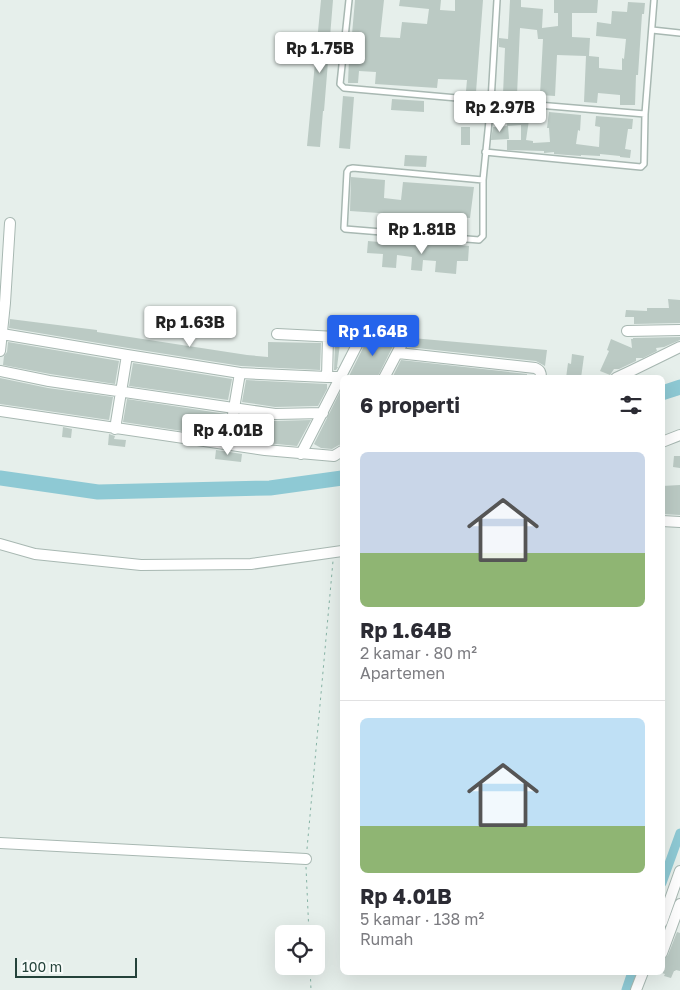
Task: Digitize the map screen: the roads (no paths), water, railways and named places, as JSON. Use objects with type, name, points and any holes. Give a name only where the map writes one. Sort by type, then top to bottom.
[{"type":"street","points":[[0,351],[10,223]]},
{"type":"street","points":[[627,332],[680,330]]},
{"type":"street","points":[[2,334],[240,372],[327,378],[340,377]]},
{"type":"street","points":[[277,334],[357,338],[359,341],[342,375]]},
{"type":"street","points":[[327,378],[328,337]]},
{"type":"street","points":[[386,375],[405,338]]},
{"type":"street","points":[[622,375],[680,347]]},
{"type":"street","points":[[398,354],[535,368],[539,369],[541,375]]},
{"type":"street","points":[[115,428],[127,355]]},
{"type":"street","points":[[0,371],[49,381],[275,414],[323,413]]},
{"type":"street","points":[[228,444],[240,372]]},
{"type":"street","points":[[301,454],[340,379]]},
{"type":"street","points":[[0,411],[301,454],[334,456],[340,452]]},
{"type":"street","points":[[665,441],[680,436]]},
{"type":"street","points":[[665,521],[680,522]]},
{"type":"street","points":[[0,544],[36,554],[141,565],[251,564],[338,552]]},
{"type":"street","points":[[0,843],[306,859]]},
{"type":"street","points":[[665,941],[680,872]]},
{"type":"street","points":[[670,921],[680,904]]},
{"type":"street","points":[[636,990],[642,975]]},
{"type":"lane","points":[[349,0],[340,84],[344,88],[645,114]]},
{"type":"lane","points":[[483,180],[349,169],[347,172],[344,228],[479,240],[483,236],[483,180],[491,102],[497,0]]},
{"type":"lane","points":[[485,152],[641,167],[644,164],[645,114],[654,0]]},
{"type":"lane","points":[[652,30],[680,33]]},
{"type":"waterway","points":[[665,392],[680,387]]},
{"type":"waterway","points":[[0,478],[98,492],[270,488],[340,478]]},
{"type":"waterway","points":[[665,875],[680,833]]},
{"type":"waterway","points":[[626,990],[631,975]]}]
